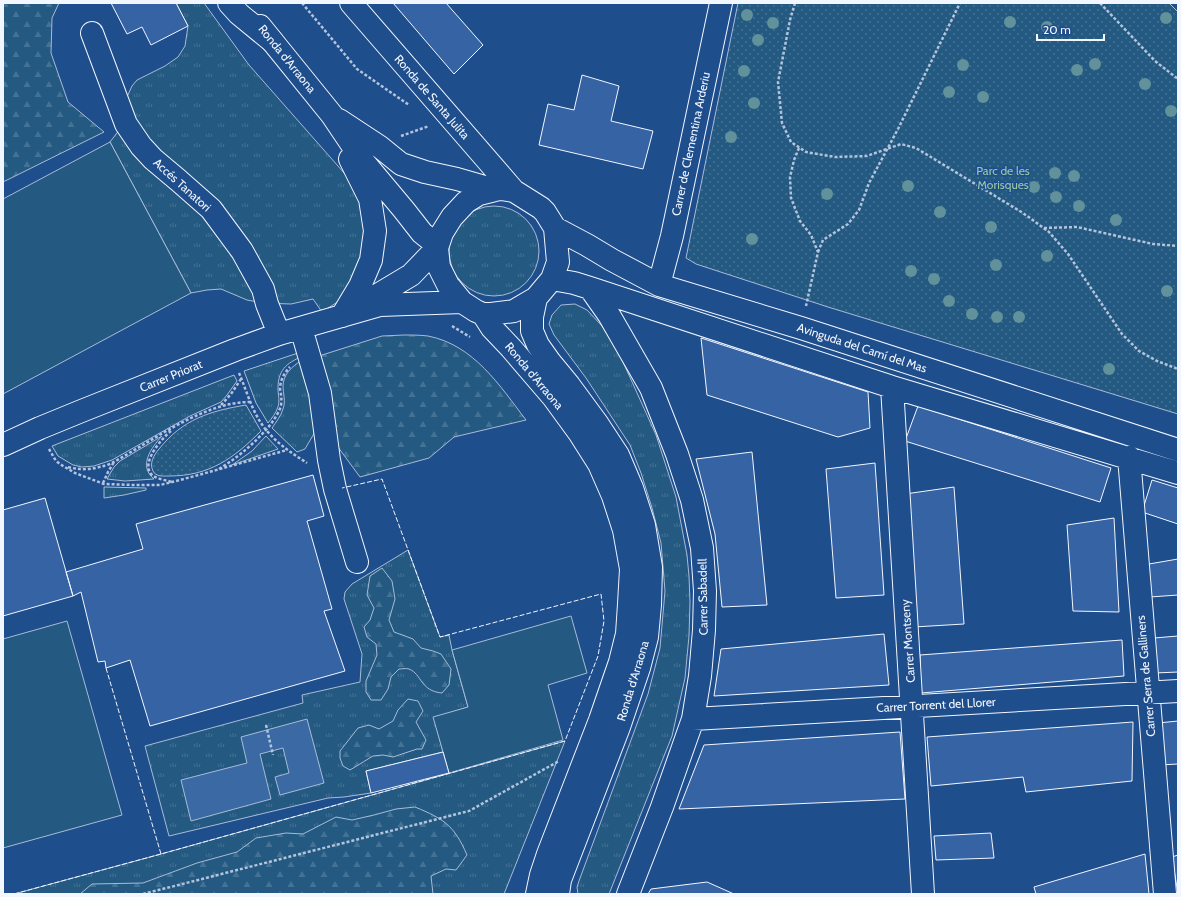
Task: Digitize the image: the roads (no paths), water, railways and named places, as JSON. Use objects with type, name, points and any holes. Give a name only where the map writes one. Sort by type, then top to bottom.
[{"type":"main road","points":[[229,3],[272,41]]},
{"type":"main road","name":"Ronda d'Arraona","points":[[242,3],[332,115],[363,161],[422,233],[437,247]]},
{"type":"main road","name":"Ronda de Santa Julita","points":[[351,3],[504,190]]},
{"type":"main road","name":"Carrer de Clementina Arderiu","points":[[659,285],[672,236],[721,3]]},
{"type":"main road","name":"Accés Tanatori","points":[[92,33],[126,124],[141,146],[153,159],[211,209],[242,251],[263,288],[267,304],[279,334]]},
{"type":"main road","name":"Ronda d'Arraona","points":[[332,115],[380,147],[401,164],[426,172],[504,190]]},
{"type":"main road","name":"Ronda d'Arraona","points":[[332,115],[354,168],[370,199],[375,231],[371,260],[366,273],[342,316]]},
{"type":"main road","points":[[504,190],[541,208],[546,212],[555,228],[558,262],[552,279],[536,298],[514,311],[483,314],[476,311],[462,302],[448,285],[442,273],[437,247],[442,233],[452,217],[466,202],[479,194],[504,190]]},
{"type":"main road","name":"Avinguda del Camí del Mas","points":[[555,228],[587,244],[612,260],[659,285],[801,328],[1178,450]]},
{"type":"main road","name":"Carrer Priorat","points":[[342,316],[411,275],[437,247]]},
{"type":"main road","points":[[552,279],[574,283],[892,387],[1178,473]]},
{"type":"main road","name":"Carrer Sabadell","points":[[590,288],[609,315],[652,388],[677,454],[692,500],[702,548],[705,591],[704,630],[700,676],[693,719],[662,806],[628,894]]},
{"type":"main road","name":"Ronda d'Arraona","points":[[536,298],[532,317],[532,331],[538,345],[597,423],[618,455],[632,488],[644,525],[651,567],[647,637],[639,668],[619,727],[560,880],[558,894]]},
{"type":"main road","name":"Carrer Priorat","points":[[3,445],[84,410],[279,334],[380,306],[462,302]]},
{"type":"main road","name":"Ronda d'Arraona","points":[[483,314],[492,328],[553,397],[580,434],[599,464],[613,496],[624,530],[630,569],[626,634],[620,662],[600,720],[548,854],[537,894]]},
{"type":"main road","points":[[301,328],[320,393],[333,480],[357,562]]},
{"type":"main road","name":"Carrer Montseny","points":[[892,387],[923,894]]},
{"type":"main road","name":"Carrer Serra de Galliners","points":[[1128,457],[1165,894]]},
{"type":"main road","name":"Carrer Torrent del Llorer","points":[[693,719],[1178,691]]},
{"type":"park label","name":"Parc de les Morisques","points":[[1003,178]]}]
